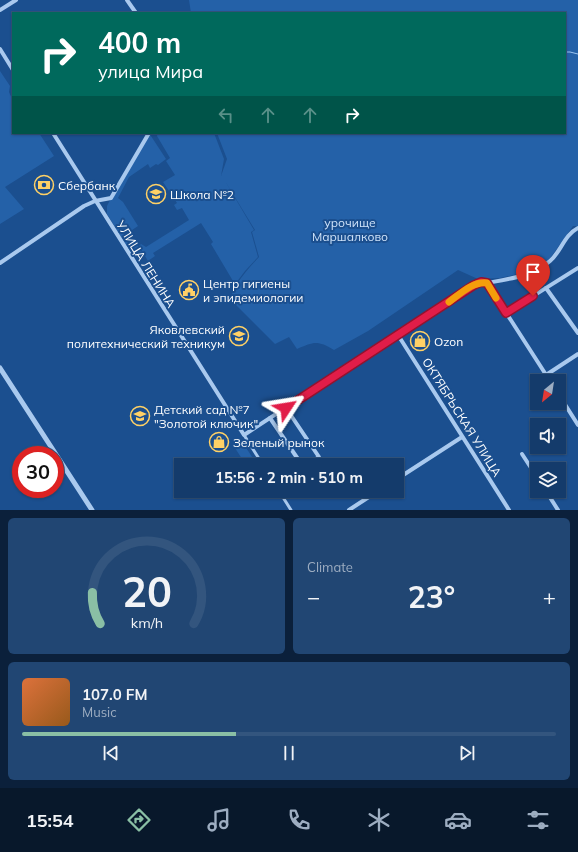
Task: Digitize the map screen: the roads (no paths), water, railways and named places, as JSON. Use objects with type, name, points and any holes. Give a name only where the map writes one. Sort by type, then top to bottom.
[{"type":"street","points":[[0,10],[16,0]]},
{"type":"street","points":[[128,0],[135,12]]},
{"type":"street","points":[[0,49],[12,68]]},
{"type":"street","name":"УЛИЦА ЛЕНИНА","points":[[54,134],[259,458]]},
{"type":"street","points":[[0,263],[84,206],[95,201],[111,198],[148,134]]},
{"type":"street","points":[[244,435],[474,285],[481,282],[487,283],[532,273],[551,261],[569,234],[578,228]]},
{"type":"street","points":[[506,313],[578,268]]},
{"type":"street","points":[[487,283],[545,374]]},
{"type":"street","points":[[546,288],[578,333]]},
{"type":"street","name":"ОКТЯБРЬСКАЯ УЛИЦА","points":[[398,335],[508,510]]},
{"type":"street","points":[[548,374],[578,354]]},
{"type":"street","points":[[0,368],[92,510]]},
{"type":"street","points":[[566,406],[578,425]]},
{"type":"street","points":[[286,408],[319,457],[318,458]]},
{"type":"street","points":[[270,418],[297,458]]},
{"type":"street","points":[[404,474],[462,437]]},
{"type":"street","points":[[522,454],[530,466]]},
{"type":"street","points":[[284,498],[292,510]]},
{"type":"street","points":[[349,510],[367,498]]},
{"type":"street","points":[[550,498],[558,510]]},
{"type":"waterway","points":[[566,52],[578,54]]},
{"type":"place","name":"Сбербанк","points":[[44,185]]},
{"type":"place","name":"Школа №2","points":[[156,194]]},
{"type":"place","name":"Центр гигиены и эпидемиологии","points":[[189,290]]},
{"type":"place","name":"Яковлевский политехнический техникум","points":[[239,336]]},
{"type":"place","name":"Ozon","points":[[420,341]]},
{"type":"place","name":"Детский сад №7 \"Золотой ключик\"","points":[[140,416]]},
{"type":"place","name":"Зеленый рынок","points":[[219,442]]},
{"type":"park label","name":"урочище Маршалково","points":[[350,229]]}]
